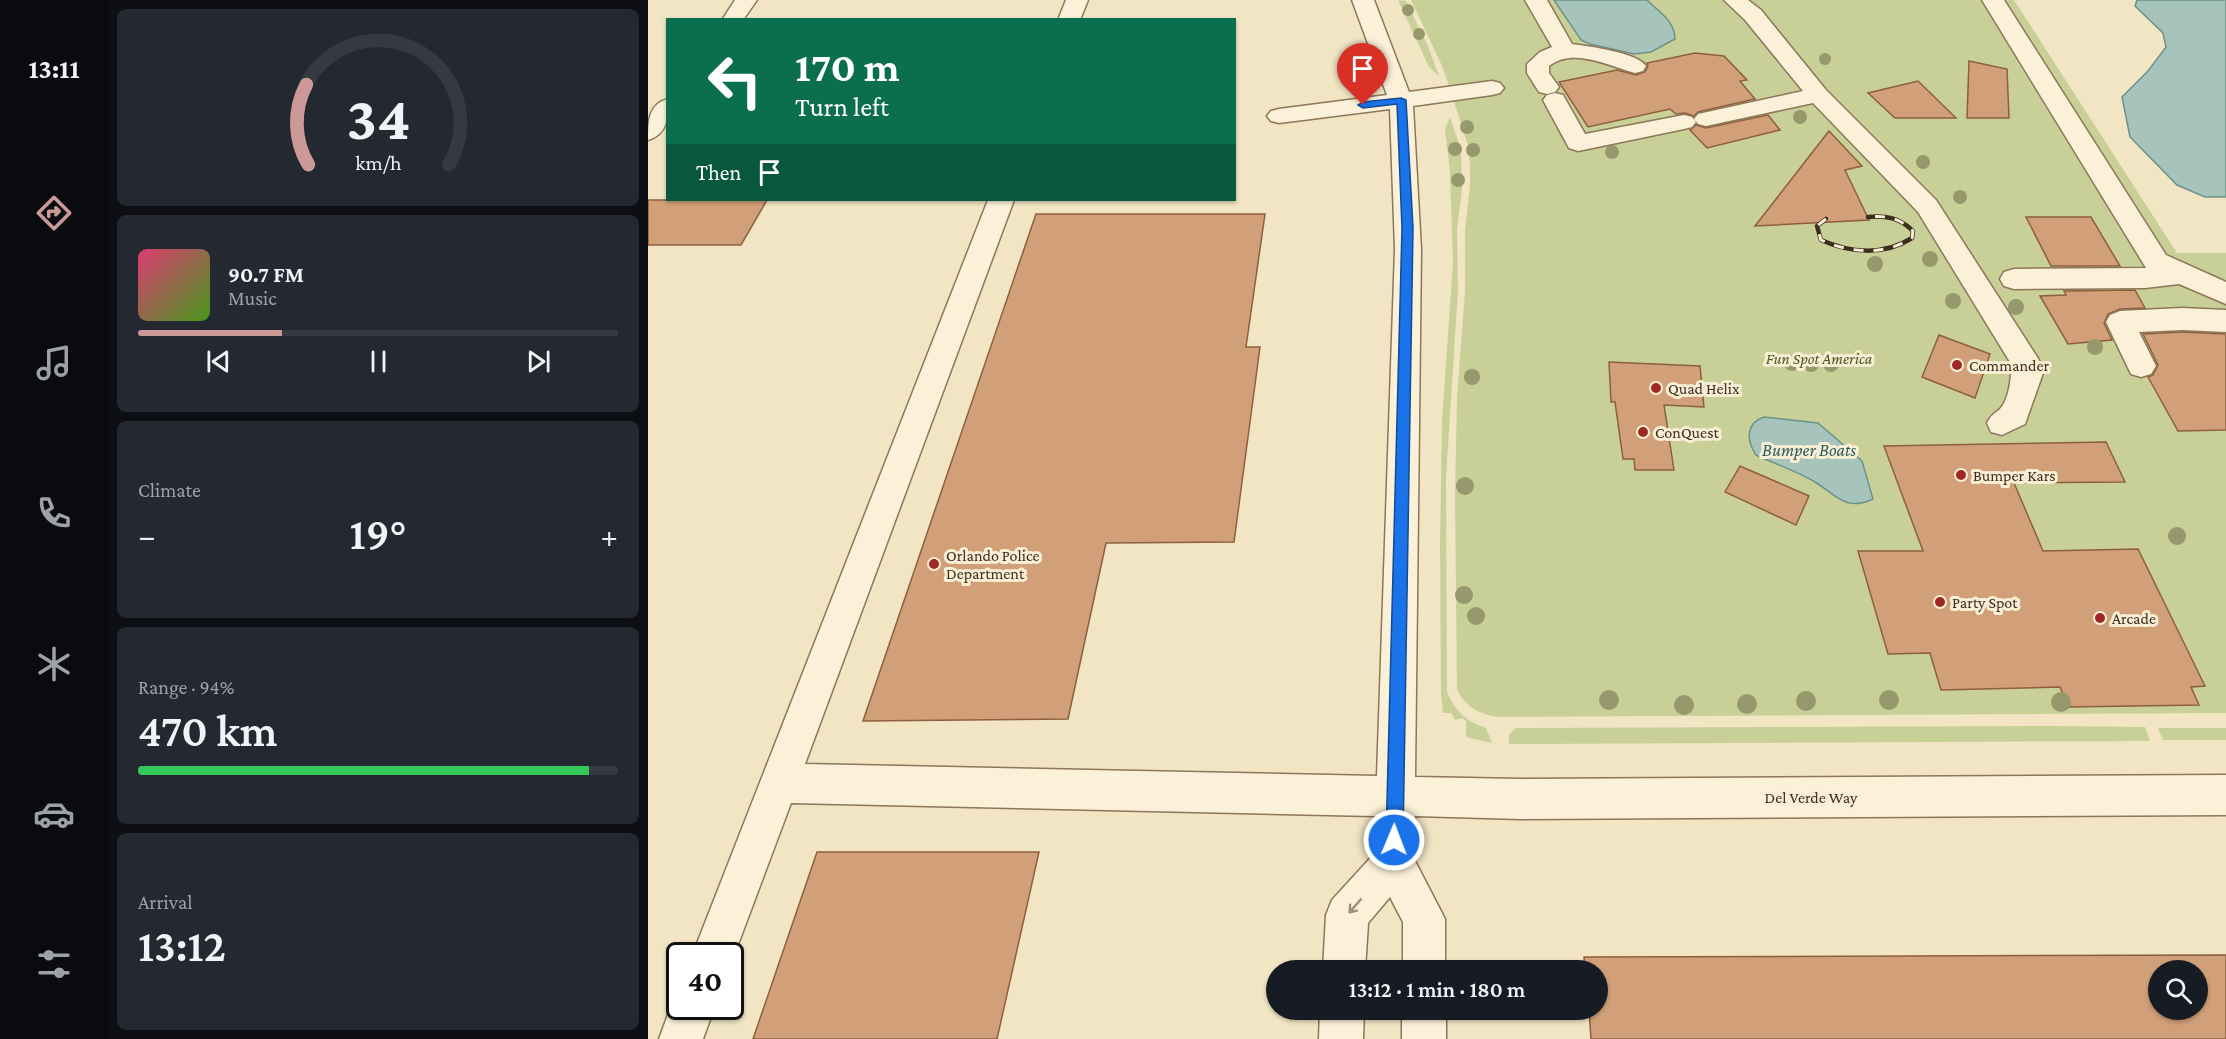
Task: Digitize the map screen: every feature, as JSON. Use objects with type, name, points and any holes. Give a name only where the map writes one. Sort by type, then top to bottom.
[{"type":"street","points":[[733,18],[746,0]]},
{"type":"street","points":[[1070,18],[1077,0]]},
{"type":"street","points":[[1363,0],[1401,100],[1408,249],[1394,862],[1424,920],[1424,960]]},
{"type":"street","points":[[1536,0],[1565,51]]},
{"type":"street","points":[[1735,0],[1753,15],[1818,95],[1926,206],[2024,360],[2028,373],[2014,415],[2002,423]]},
{"type":"street","points":[[1993,0],[2156,262],[2226,294]]},
{"type":"street","points":[[1635,66],[1585,52],[1565,51],[1545,57],[1538,64],[1538,73],[1578,143],[1818,95]]},
{"type":"street","points":[[1279,116],[1492,88]]},
{"type":"street","points":[[648,132],[666,109]]},
{"type":"street","points":[[717,942],[1001,201]]},
{"type":"street","points":[[2014,279],[2145,278],[2181,274]]},
{"type":"street","points":[[2096,278],[2141,366]]},
{"type":"street","points":[[2120,322],[2182,319],[2226,321]]},
{"type":"street","name":"Del Verde Way","points":[[778,783],[1521,799],[2226,795]]},
{"type":"street","points":[[1345,960],[1347,915],[1394,862]]},
{"type":"street","points":[[681,1039],[688,1020]]},
{"type":"street","points":[[1341,1039],[1342,1020]]},
{"type":"street","points":[[1424,1020],[1424,1039]]},
{"type":"green space","points":[[1398,0],[1406,1],[1428,46],[1439,76],[1429,67]]},
{"type":"green space","name":"Fun Spot America","points":[[1411,0],[2014,0],[2177,253],[2226,253],[2226,713],[1499,717],[1485,714],[1469,706],[1457,690],[1455,495],[1457,397],[1465,292],[1465,230],[1470,165],[1468,145],[1443,68]]},
{"type":"green space","points":[[1450,117],[1461,150],[1462,189],[1457,230],[1458,290],[1446,478],[1447,692],[1462,715],[1486,728],[1492,743],[1466,737],[1466,721],[1462,718],[1455,720],[1451,713],[1443,713],[1441,694],[1442,420],[1453,263],[1450,172],[1445,129]]},
{"type":"green space","points":[[2145,727],[2150,741],[1509,744],[1509,735],[1515,728]]},
{"type":"green space","points":[[2158,728],[2226,728],[2226,740],[2163,740]]},
{"type":"water","points":[[1554,0],[1647,0],[1669,22],[1675,39],[1651,52],[1634,54],[1590,44],[1581,40]]},
{"type":"water","points":[[2137,0],[2226,0],[2226,197],[2205,197],[2177,185],[2130,137],[2122,97],[2148,71],[2166,47],[2163,33],[2135,6]]},
{"type":"water","name":"Bumper Boats","points":[[1764,417],[1818,423],[1862,461],[1873,499],[1864,503],[1848,503],[1835,497],[1808,478],[1756,455],[1750,444],[1751,428],[1754,423]]},
{"type":"building","points":[[1695,53],[1724,56],[1747,80],[1740,81],[1755,99],[1698,112],[1694,116],[1685,113],[1676,114],[1670,109],[1588,127],[1559,82],[1617,70],[1636,75],[1645,72],[1647,63]]},
{"type":"building","points":[[1969,61],[2007,69],[2009,118],[1967,118]]},
{"type":"building","points":[[1918,81],[1956,118],[1895,118],[1868,93]]},
{"type":"building","points":[[1768,115],[1780,130],[1707,148],[1690,130],[1696,125],[1706,128]]},
{"type":"building","points":[[1829,131],[1862,166],[1845,170],[1869,220],[1755,226]]},
{"type":"building","points":[[648,200],[766,201],[741,245],[648,245]]},
{"type":"building","points":[[1036,214],[1265,214],[1246,347],[1260,347],[1234,542],[1106,543],[1068,719],[863,721]]},
{"type":"building","points":[[2026,217],[2091,217],[2120,266],[2051,266]]},
{"type":"building","points":[[2135,290],[2145,308],[2120,309],[2108,314],[2104,323],[2112,340],[2068,344],[2040,296],[2066,295],[2064,291]]},
{"type":"building","points":[[2182,332],[2226,334],[2226,430],[2178,431],[2148,377],[2153,375],[2158,365],[2143,334]]},
{"type":"building","name":"Commander","points":[[1939,335],[1990,354],[1975,398],[1922,377]]},
{"type":"building","points":[[1609,362],[1700,366],[1704,407],[1664,405],[1674,470],[1635,470],[1634,459],[1623,459],[1615,402],[1611,402]]},
{"type":"building","points":[[2106,442],[2125,482],[2014,483],[2043,551],[2138,549],[2205,686],[2191,687],[2199,705],[2068,707],[2060,687],[1941,690],[1930,653],[1888,654],[1858,551],[1923,551],[1884,446]]},
{"type":"building","points":[[1740,466],[1809,496],[1796,525],[1725,492]]},
{"type":"building","points":[[817,852],[1039,852],[997,1039],[753,1039]]},
{"type":"building","points":[[2226,955],[2226,1039],[1591,1039],[1590,1020],[1608,1020],[1608,960],[1584,960],[1584,957]]},
{"type":"railway","points":[[1826,219],[1817,226],[1821,240],[1844,248],[1879,250],[1890,248],[1912,238],[1913,231],[1898,220],[1887,217],[1868,217]]},
{"type":"place","name":"Commander","points":[[1957,365]]},
{"type":"place","name":"Quad Helix","points":[[1656,388]]},
{"type":"place","name":"ConQuest","points":[[1643,432]]},
{"type":"place","name":"Bumper Kars","points":[[1961,475]]},
{"type":"place","name":"Orlando Police Department","points":[[934,564]]},
{"type":"place","name":"Party Spot","points":[[1940,602]]},
{"type":"place","name":"Arcade","points":[[2100,618]]},
{"type":"route","points":[[1363,105],[1401,100],[1408,249],[1394,840]]}]
